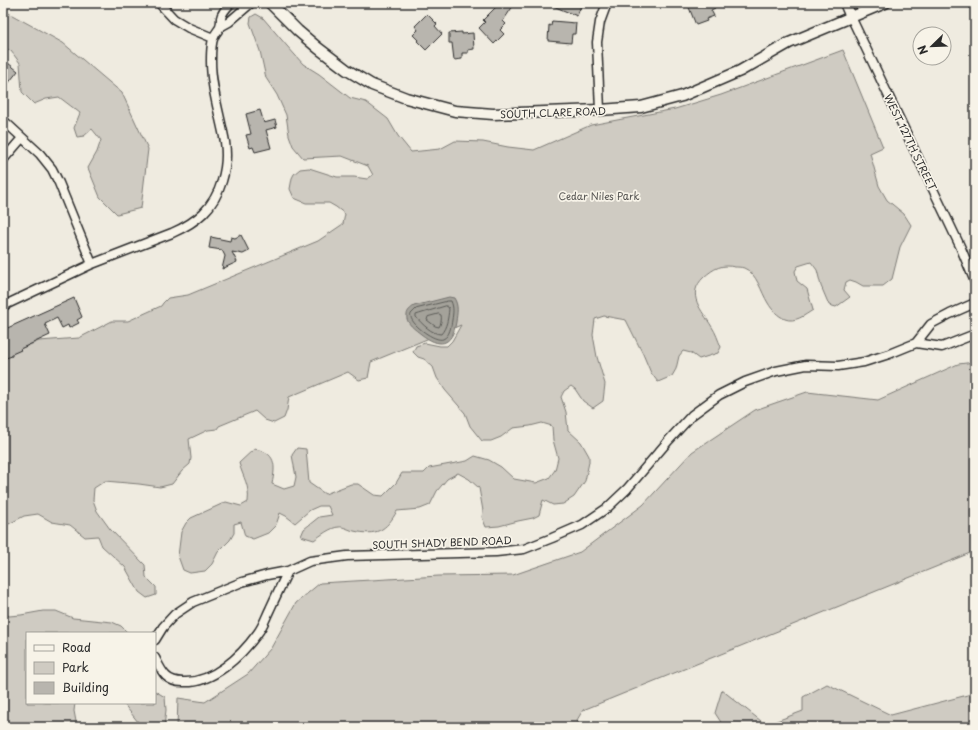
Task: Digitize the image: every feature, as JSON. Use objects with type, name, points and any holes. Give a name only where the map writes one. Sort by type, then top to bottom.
[{"type":"street","points":[[159,3],[174,19],[189,28],[213,38]]},
{"type":"street","points":[[220,28],[222,15],[231,3]]},
{"type":"street","points":[[3,306],[92,264],[184,228],[197,219],[208,208],[216,197],[225,171],[226,156],[225,142],[212,77],[211,60],[213,38],[220,28],[251,3]]},
{"type":"street","name":"SOUTH CLARE ROAD","points":[[270,3],[298,31],[318,48],[372,85],[406,98],[455,111],[493,114],[641,107],[682,96],[740,71],[790,43],[884,3]]},
{"type":"street","points":[[600,110],[596,42],[600,22],[607,3]]},
{"type":"street","name":"WEST 127TH STREET","points":[[845,3],[975,282]]},
{"type":"street","points":[[3,120],[40,154],[52,169],[92,264]]},
{"type":"street","points":[[3,160],[22,138]]},
{"type":"street","points":[[975,303],[931,324],[916,343],[942,347],[975,334]]},
{"type":"street","name":"SOUTH SHADY BEND ROAD","points":[[156,638],[163,626],[175,614],[193,602],[242,582],[288,570],[310,561],[347,556],[496,552],[524,549],[582,525],[607,508],[627,489],[692,415],[720,395],[745,382],[776,371],[806,365],[838,366],[864,362],[916,343]]},
{"type":"street","points":[[156,660],[166,676],[177,682],[203,680],[216,673],[245,650],[259,633],[288,570]]},
{"type":"green space","points":[[3,10],[63,43],[122,93],[148,149],[141,208],[117,214],[100,197],[88,168],[97,152],[101,140],[92,129],[84,136],[77,137],[74,128],[80,113],[59,97],[46,99],[34,104],[22,92],[20,63],[11,51],[3,47]]},
{"type":"green space","name":"Cedar Niles Park","points":[[256,14],[263,18],[303,64],[319,74],[350,98],[366,102],[388,119],[398,136],[411,152],[440,149],[455,141],[483,142],[534,150],[591,125],[675,109],[721,95],[843,50],[883,147],[870,153],[879,186],[887,200],[904,214],[911,225],[900,247],[892,279],[883,286],[863,286],[850,280],[846,282],[844,290],[850,297],[836,307],[829,305],[821,286],[817,270],[811,262],[798,266],[795,271],[797,281],[807,289],[813,310],[800,318],[789,320],[780,316],[771,308],[755,278],[748,270],[730,266],[722,266],[715,269],[704,277],[698,284],[696,296],[700,308],[716,334],[721,347],[718,353],[699,359],[691,353],[683,351],[679,356],[676,369],[672,376],[658,382],[651,373],[626,320],[604,316],[595,319],[593,335],[597,357],[605,384],[603,401],[593,408],[583,401],[575,389],[571,386],[564,391],[561,397],[566,412],[568,430],[581,442],[589,456],[585,481],[574,497],[563,504],[553,505],[543,500],[539,515],[533,518],[499,526],[486,527],[482,517],[483,511],[479,488],[469,479],[458,473],[447,479],[437,491],[430,505],[420,509],[397,511],[389,523],[380,530],[374,532],[368,533],[336,527],[314,540],[301,536],[304,529],[319,517],[332,515],[328,506],[319,506],[310,510],[295,523],[280,513],[276,525],[268,533],[253,539],[245,536],[241,522],[234,524],[234,533],[230,540],[218,552],[212,564],[205,571],[190,573],[183,570],[178,556],[181,532],[191,518],[226,502],[241,506],[248,502],[247,486],[239,463],[254,449],[267,453],[273,460],[274,471],[272,484],[284,489],[294,486],[296,477],[292,455],[297,448],[306,449],[309,483],[325,494],[351,484],[358,484],[374,495],[383,496],[396,483],[402,473],[424,473],[429,468],[467,461],[475,456],[489,460],[501,467],[514,479],[536,483],[549,478],[555,470],[558,458],[553,440],[552,426],[542,423],[513,428],[501,437],[491,441],[482,441],[470,426],[465,413],[445,390],[437,378],[433,367],[413,352],[416,346],[425,343],[447,346],[452,341],[461,325],[371,362],[368,378],[359,380],[348,372],[289,397],[284,418],[274,423],[265,420],[255,411],[219,426],[217,429],[208,430],[189,439],[191,458],[190,464],[182,471],[172,484],[160,487],[105,481],[94,488],[93,500],[97,511],[110,529],[145,565],[146,577],[156,587],[156,595],[147,598],[139,592],[125,567],[102,546],[98,536],[85,537],[70,525],[52,522],[38,514],[24,516],[3,527],[3,356],[39,341],[79,338],[112,321],[128,321],[161,306],[168,298],[188,295],[318,241],[343,224],[345,214],[329,203],[306,203],[294,198],[290,189],[294,174],[300,169],[309,168],[337,177],[367,179],[373,175],[368,166],[342,156],[303,158],[293,146],[289,135],[286,115],[277,95],[266,78],[260,51],[250,23],[251,17]]},
{"type":"green space","points":[[975,362],[975,551],[583,710],[577,720],[580,727],[177,727],[178,698],[205,702],[248,674],[271,648],[296,603],[320,583],[439,576],[513,575],[580,552],[643,505],[692,452],[755,410],[807,392],[878,400],[958,364]]},
{"type":"green space","points":[[43,611],[56,611],[73,618],[112,622],[121,626],[127,632],[26,632],[26,704],[75,704],[74,711],[77,727],[3,727],[3,612],[9,616]]},
{"type":"green space","points":[[827,684],[891,715],[975,693],[975,727],[724,727],[715,713],[722,690],[766,725],[803,711],[803,697]]},
{"type":"green space","points":[[156,692],[165,697],[166,710],[164,727],[142,727],[124,704],[156,704]]},
{"type":"water","points":[[449,297],[454,298],[457,304],[456,322],[451,336],[444,343],[434,342],[428,339],[409,323],[407,314],[414,306]]},
{"type":"building","points":[[500,3],[515,3],[503,21],[506,24],[500,30],[504,34],[494,44],[479,28],[485,22],[483,20]]},
{"type":"building","points":[[546,3],[582,3],[577,16]]},
{"type":"building","points":[[692,3],[713,3],[715,8],[711,10],[714,16],[706,19],[707,21],[696,25],[688,5]]},
{"type":"building","points":[[427,14],[437,24],[435,26],[442,34],[426,50],[413,35],[418,30],[415,26]]},
{"type":"building","points":[[552,21],[576,23],[575,34],[572,34],[571,43],[548,41],[549,25],[551,26]]},
{"type":"building","points":[[462,32],[462,34],[473,33],[474,49],[468,50],[468,53],[462,53],[462,59],[454,60],[452,43],[449,43],[449,33]]},
{"type":"building","points":[[3,59],[18,71],[3,90]]},
{"type":"building","points":[[260,110],[264,123],[275,120],[277,127],[266,130],[271,148],[255,152],[253,147],[250,148],[246,135],[251,134],[246,114]]},
{"type":"building","points":[[241,235],[249,251],[243,254],[232,252],[237,262],[222,269],[225,256],[222,250],[209,248],[211,237],[230,241],[231,237],[235,238]]},
{"type":"building","points":[[74,298],[82,317],[77,320],[79,323],[69,328],[68,325],[62,328],[57,318],[45,324],[50,335],[20,349],[21,350],[12,354],[12,356],[3,359],[3,330]]}]
